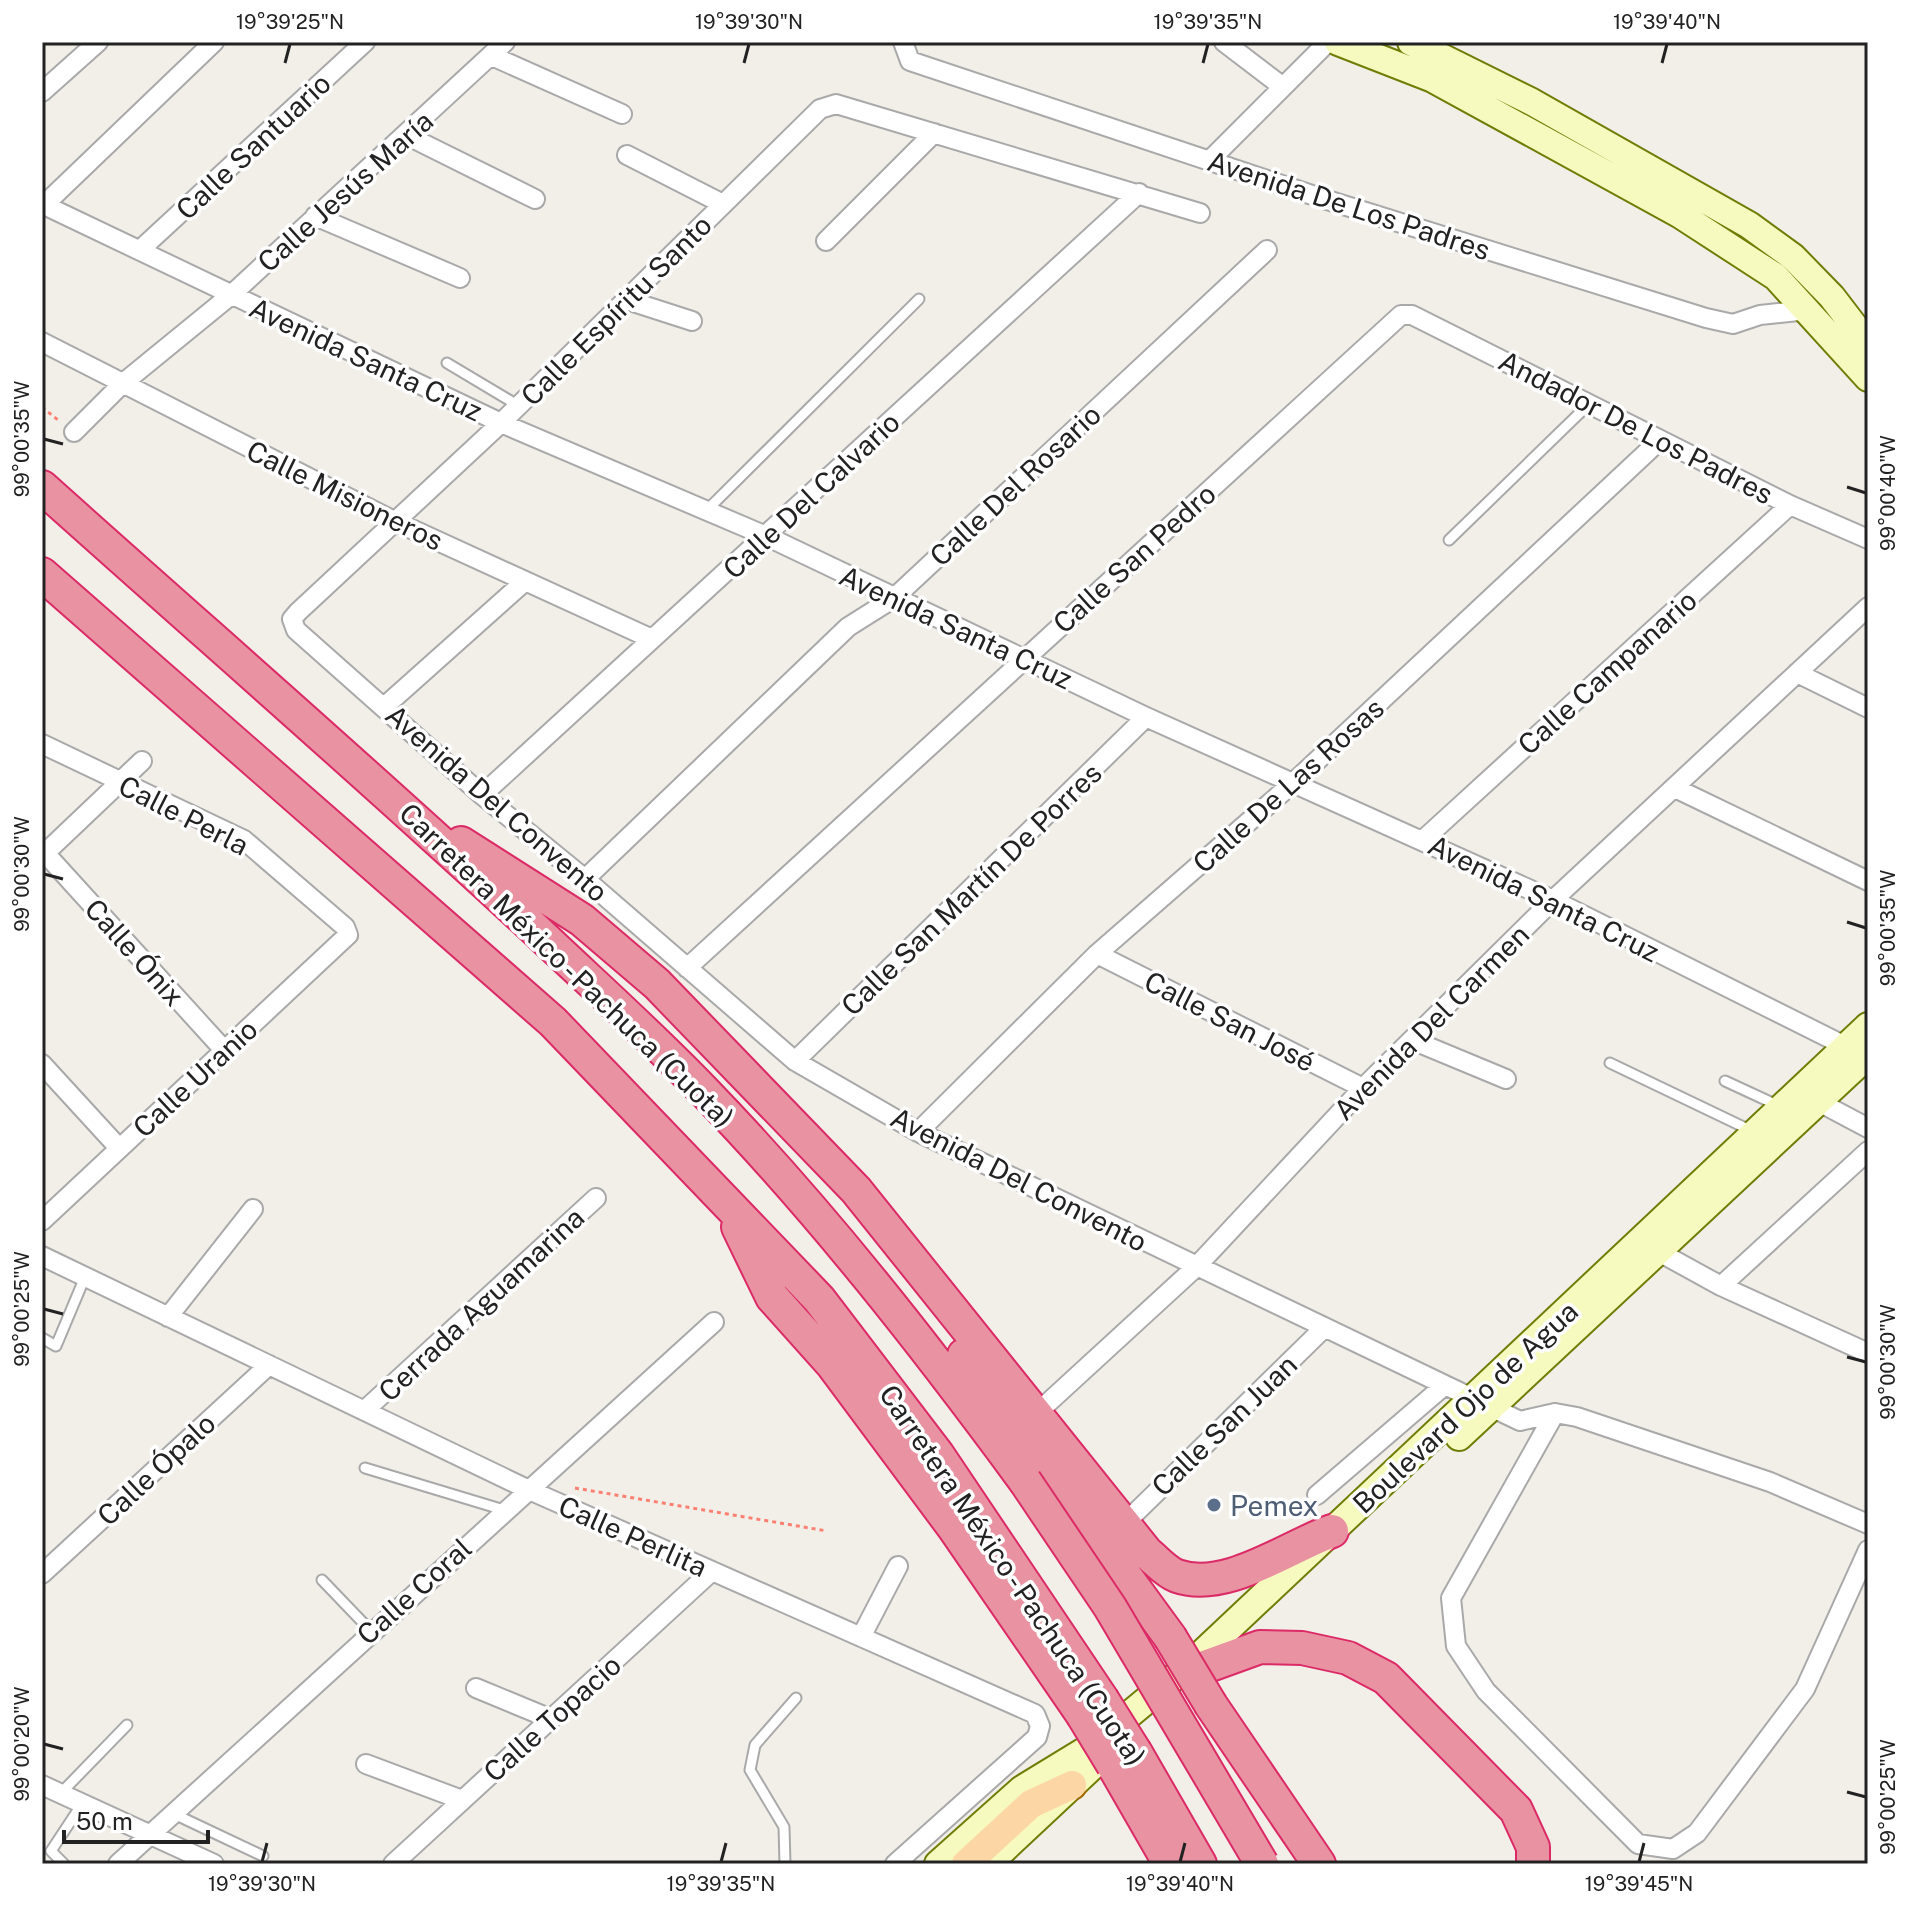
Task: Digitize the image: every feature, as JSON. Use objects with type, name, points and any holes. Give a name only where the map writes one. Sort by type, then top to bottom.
[{"type":"highway","name":"Carretera México - Pachuca (Cuota)","points":[[42,487],[411,813],[652,1038],[717,1105],[856,1262],[940,1366],[1025,1481],[1110,1607],[1262,1864]]},
{"type":"highway","name":"Carretera México - Pachuca (Cuota)","points":[[42,574],[553,1022],[819,1299],[938,1455],[1124,1759],[1200,1864]]},
{"type":"highway","points":[[411,813],[582,920],[657,984],[856,1190],[1038,1412],[1147,1553],[1174,1575],[1204,1582],[1238,1574],[1332,1531]]},
{"type":"highway","points":[[856,1190],[889,1251],[1170,1637],[1211,1705],[1319,1864]]},
{"type":"highway","points":[[1202,1668],[1260,1647],[1302,1648],[1348,1658],[1386,1678],[1516,1810],[1533,1847],[1533,1864]]},
{"type":"highway","points":[[1124,1759],[1170,1864]]},
{"type":"main road","points":[[1338,42],[1446,86],[1679,214],[1776,277],[1868,378]]},
{"type":"main road","points":[[1411,42],[1532,102],[1749,225],[1793,257],[1865,335]]},
{"type":"main road","name":"Boulevard Ojo de Agua","points":[[938,1864],[1022,1789],[1089,1748],[1195,1660],[1332,1531],[1659,1252],[1819,1102],[1860,1053],[1868,1026]]},
{"type":"main road","name":"Boulevard Ojo de Agua","points":[[988,1864],[1484,1403],[1755,1132],[1782,1107],[1860,1053]]},
{"type":"main road","points":[[966,1864],[1031,1804],[1072,1785]]},
{"type":"street","points":[[42,92],[98,42]]},
{"type":"street","points":[[43,205],[214,42]]},
{"type":"street","name":"Calle Santuario","points":[[141,249],[365,42]]},
{"type":"street","name":"Calle Jesús María","points":[[74,432],[122,384],[231,295],[505,42]]},
{"type":"street","points":[[1224,42],[1283,87]]},
{"type":"street","points":[[1209,161],[1328,42]]},
{"type":"street","name":"Avenida De Los Padres","points":[[902,44],[910,61],[1209,161],[1706,318],[1733,324],[1760,315],[1808,310]]},
{"type":"street","points":[[492,56],[622,114]]},
{"type":"street","name":"Calle Espíritu Santo","points":[[292,619],[519,406],[820,109],[836,104],[934,133]]},
{"type":"street","points":[[826,241],[934,133],[1200,213]]},
{"type":"street","points":[[406,135],[535,199]]},
{"type":"street","points":[[627,155],[723,204]]},
{"type":"street","name":"Calle Del Calvario","points":[[482,795],[1139,193]]},
{"type":"street","name":"Avenida Santa Cruz","points":[[43,205],[501,423],[766,536],[1146,717],[1553,900],[1860,1053]]},
{"type":"street","points":[[315,216],[460,278]]},
{"type":"street","name":"Calle Del Rosario","points":[[585,879],[848,627],[894,598],[1267,250]]},
{"type":"street","points":[[627,300],[692,321]]},
{"type":"street","name":"Andador De Los Padres","points":[[1406,313],[1790,505],[1868,539]]},
{"type":"street","name":"Calle San Pedro","points":[[687,968],[1406,313]]},
{"type":"street","name":"Calle Misioneros","points":[[42,342],[394,521],[652,639]]},
{"type":"street","name":"Calle De Las Rosas","points":[[918,1132],[1097,954],[1293,783],[1660,440]]},
{"type":"street","name":"Calle Campanario","points":[[1423,840],[1790,505]]},
{"type":"street","points":[[384,707],[524,582]]},
{"type":"street","name":"Avenida Del Carmen","points":[[1038,1412],[1196,1267],[1363,1088],[1553,900],[1868,607]]},
{"type":"street","name":"Avenida Del Convento","points":[[292,619],[296,630],[482,795],[585,879],[795,1061],[918,1132],[1520,1421],[1555,1413],[1577,1417],[1770,1482],[1868,1524]]},
{"type":"street","points":[[1797,673],[1868,708]]},
{"type":"street","name":"Calle San Martín De Porres","points":[[795,1061],[1146,717]]},
{"type":"street","name":"Calle Perla","points":[[42,744],[244,840],[345,927],[348,935]]},
{"type":"street","points":[[44,855],[142,761]]},
{"type":"street","points":[[1675,788],[1868,881]]},
{"type":"street","name":"Calle Ónix","points":[[44,855],[224,1050]]},
{"type":"street","name":"Calle Uranio","points":[[42,1221],[224,1050],[344,943],[348,935]]},
{"type":"street","name":"Calle San José","points":[[1097,954],[1363,1088]]},
{"type":"street","points":[[1412,1040],[1506,1079]]},
{"type":"street","points":[[42,1064],[119,1148]]},
{"type":"street","points":[[1819,1102],[1868,1128]]},
{"type":"street","points":[[1721,1286],[1868,1151]]},
{"type":"street","name":"Cerrada Aguamarina","points":[[365,1410],[596,1198]]},
{"type":"street","points":[[168,1317],[253,1209]]},
{"type":"street","points":[[1659,1252],[1721,1286],[1868,1353]]},
{"type":"street","name":"Calle Perlita","points":[[42,1256],[534,1492],[1035,1714],[1040,1726],[1037,1737],[895,1864]]},
{"type":"street","name":"Calle Coral","points":[[118,1864],[504,1510],[534,1492],[714,1322]]},
{"type":"street","name":"Calle San Juan","points":[[1125,1523],[1324,1328]]},
{"type":"street","name":"Calle Ópalo","points":[[42,1574],[269,1365]]},
{"type":"street","points":[[1317,1495],[1445,1385]]},
{"type":"street","points":[[1555,1413],[1451,1598],[1456,1646],[1486,1691],[1638,1844],[1673,1849],[1697,1833],[1805,1689],[1868,1550]]},
{"type":"street","points":[[861,1637],[898,1566]]},
{"type":"street","name":"Calle Topacio","points":[[393,1864],[712,1571]]},
{"type":"street","points":[[476,1688],[551,1719]]},
{"type":"street","points":[[366,1764],[462,1800]]},
{"type":"street","points":[[42,1785],[214,1864]]},
{"type":"lane","points":[[706,511],[919,299]]},
{"type":"lane","points":[[447,363],[519,406]]},
{"type":"lane","points":[[1449,540],[1589,404]]},
{"type":"lane","points":[[1610,1063],[1755,1132]]},
{"type":"lane","points":[[1725,1081],[1782,1107]]},
{"type":"lane","points":[[42,1338],[56,1346],[85,1277]]},
{"type":"lane","points":[[365,1468],[504,1510]]},
{"type":"lane","points":[[322,1580],[371,1631]]},
{"type":"lane","points":[[785,1864],[784,1827],[750,1770],[755,1745],[796,1698]]},
{"type":"lane","points":[[60,1794],[127,1725]]},
{"type":"lane","points":[[64,1864],[51,1851],[82,1804]]},
{"type":"lane","points":[[172,1813],[263,1856]]},
{"type":"path","points":[[534,1492],[564,1487],[827,1531]]},
{"type":"place","name":"Pemex","points":[[1214,1505]]}]
